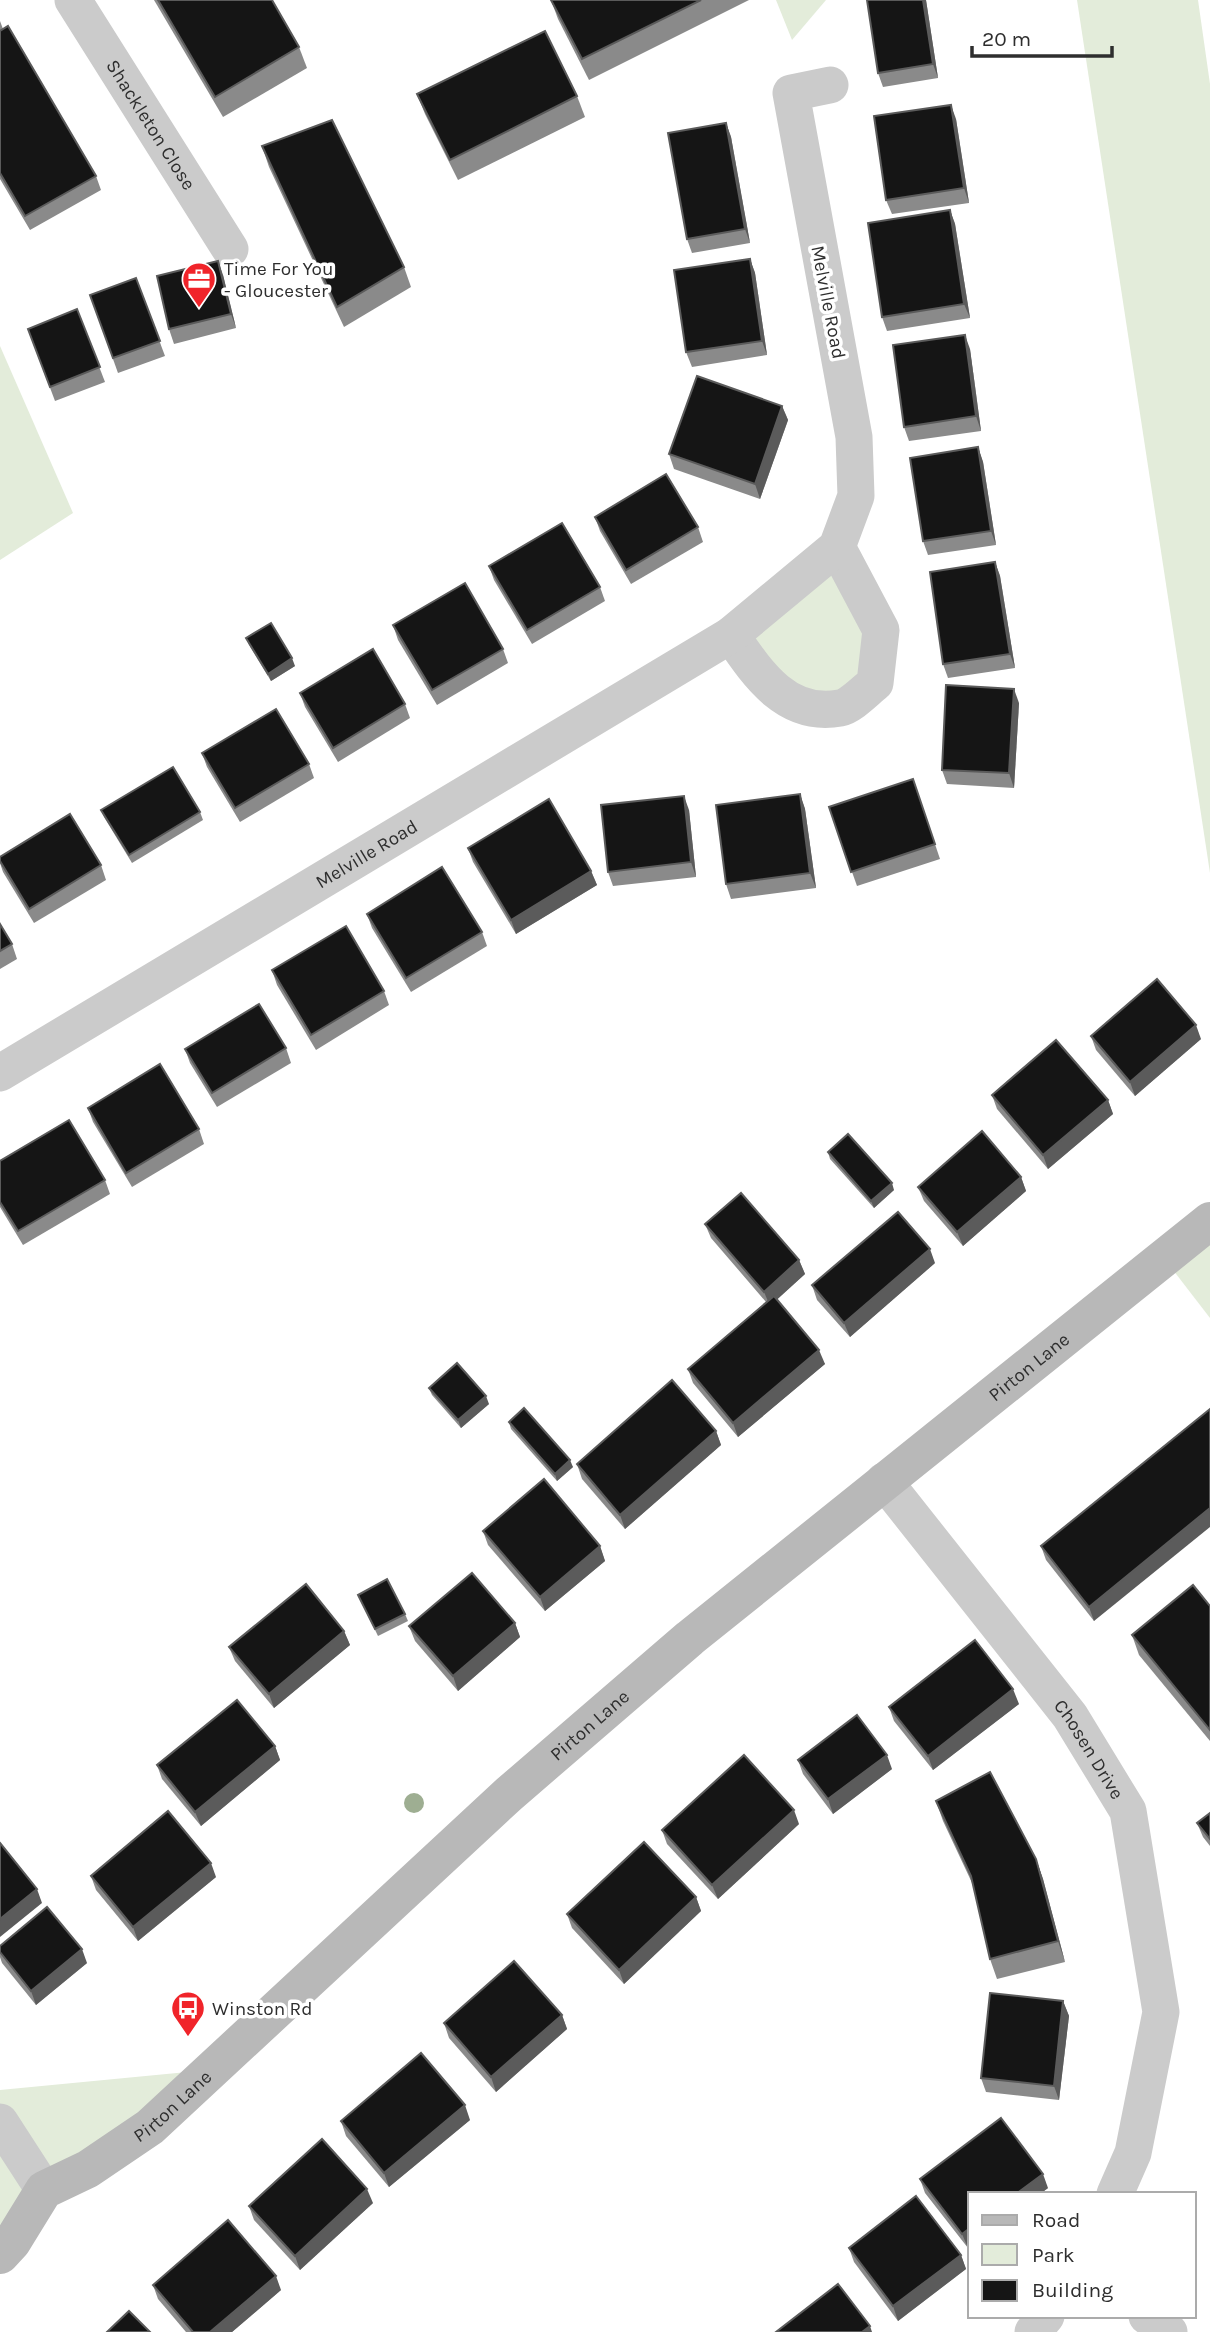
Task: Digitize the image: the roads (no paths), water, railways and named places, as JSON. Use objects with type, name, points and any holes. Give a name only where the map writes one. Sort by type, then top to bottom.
[{"type":"street","name":"Shackleton Close","points":[[73,0],[230,249]]},
{"type":"street","name":"Melville Road","points":[[0,1073],[731,635],[837,547],[856,496],[855,437],[791,93],[830,85]]},
{"type":"street","points":[[731,635],[758,675],[796,706],[841,708],[875,683],[881,630],[837,547]]},
{"type":"street","name":"Pirton Lane","points":[[44,2190],[88,2169],[150,2127],[509,1794],[690,1638],[1210,1221]]},
{"type":"street","name":"Chosen Drive","points":[[884,1481],[1070,1716],[1128,1811],[1161,2012],[1133,2153],[1116,2192]]},
{"type":"street","points":[[0,2122],[44,2190],[12,2242],[0,2255]]},
{"type":"street","points":[[1150,2318],[1169,2332]]},
{"type":"place","name":"Time For You - Gloucester","points":[[199,309]]},
{"type":"place","name":"Winston Rd","points":[[188,2038]]}]
